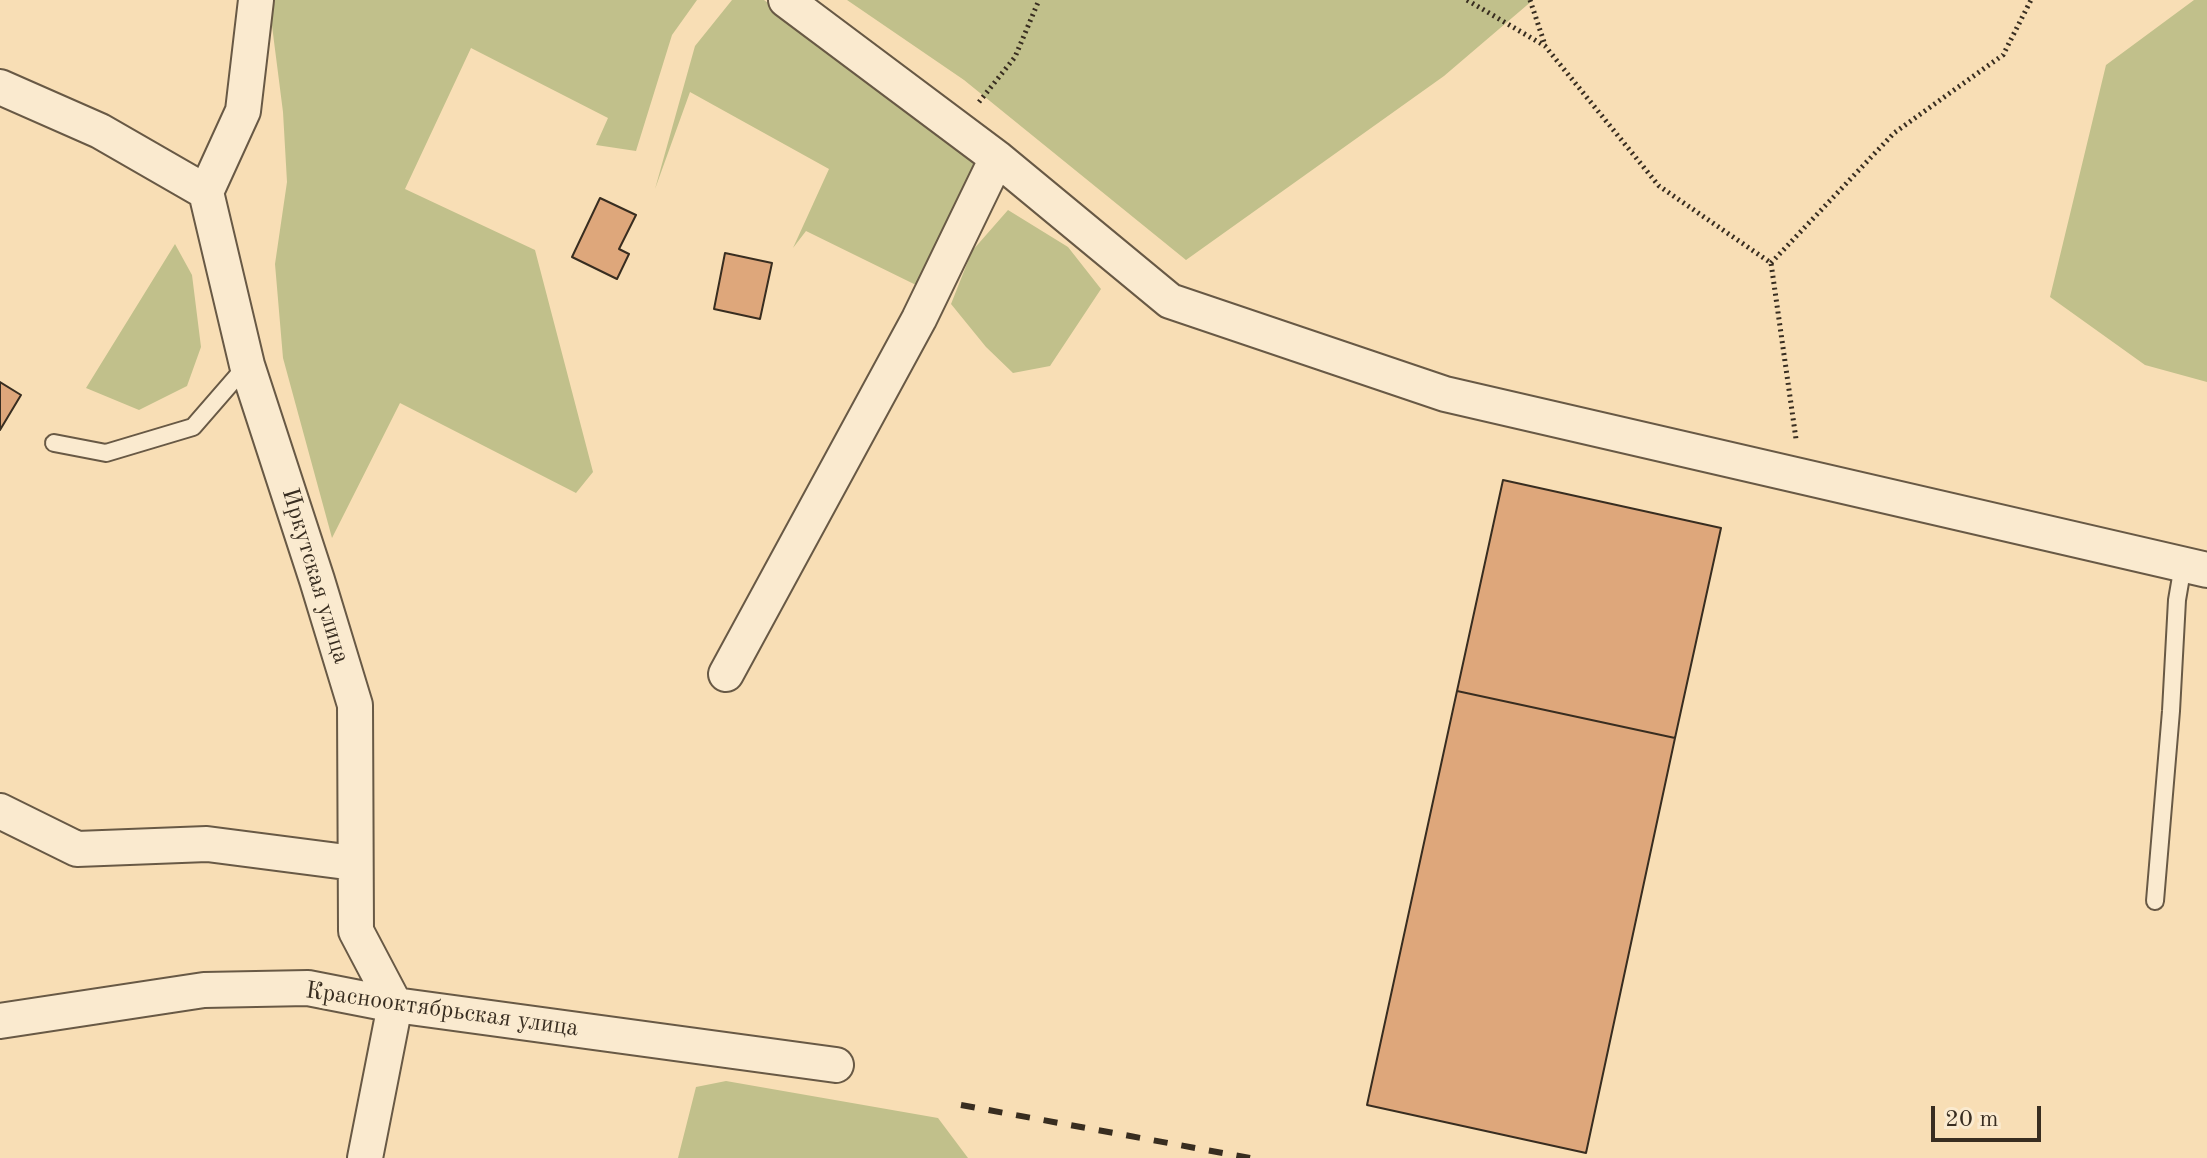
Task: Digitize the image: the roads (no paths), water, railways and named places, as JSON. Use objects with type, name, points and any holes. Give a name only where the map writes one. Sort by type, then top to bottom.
[{"type":"street","points":[[0,87],[100,131],[206,192],[243,111],[256,0]]},
{"type":"street","points":[[786,0],[997,158],[1170,301],[1445,394],[2195,568]]},
{"type":"street","points":[[726,674],[919,319],[997,158]]},
{"type":"street","name":"Иркутская улица","points":[[206,192],[247,365],[355,705],[356,931],[395,1005]]},
{"type":"street","points":[[0,811],[77,849],[207,844],[354,863]]},
{"type":"street","name":"Краснооктябрьская улица","points":[[0,1021],[204,990],[308,988],[395,1005],[836,1065]]},
{"type":"street","points":[[365,1158],[395,1005]]},
{"type":"lane","points":[[54,443],[106,453],[193,427],[247,365]]},
{"type":"lane","points":[[2155,901],[2177,600],[2195,568]]},
{"type":"railway","points":[[961,1105],[1250,1158]]}]
